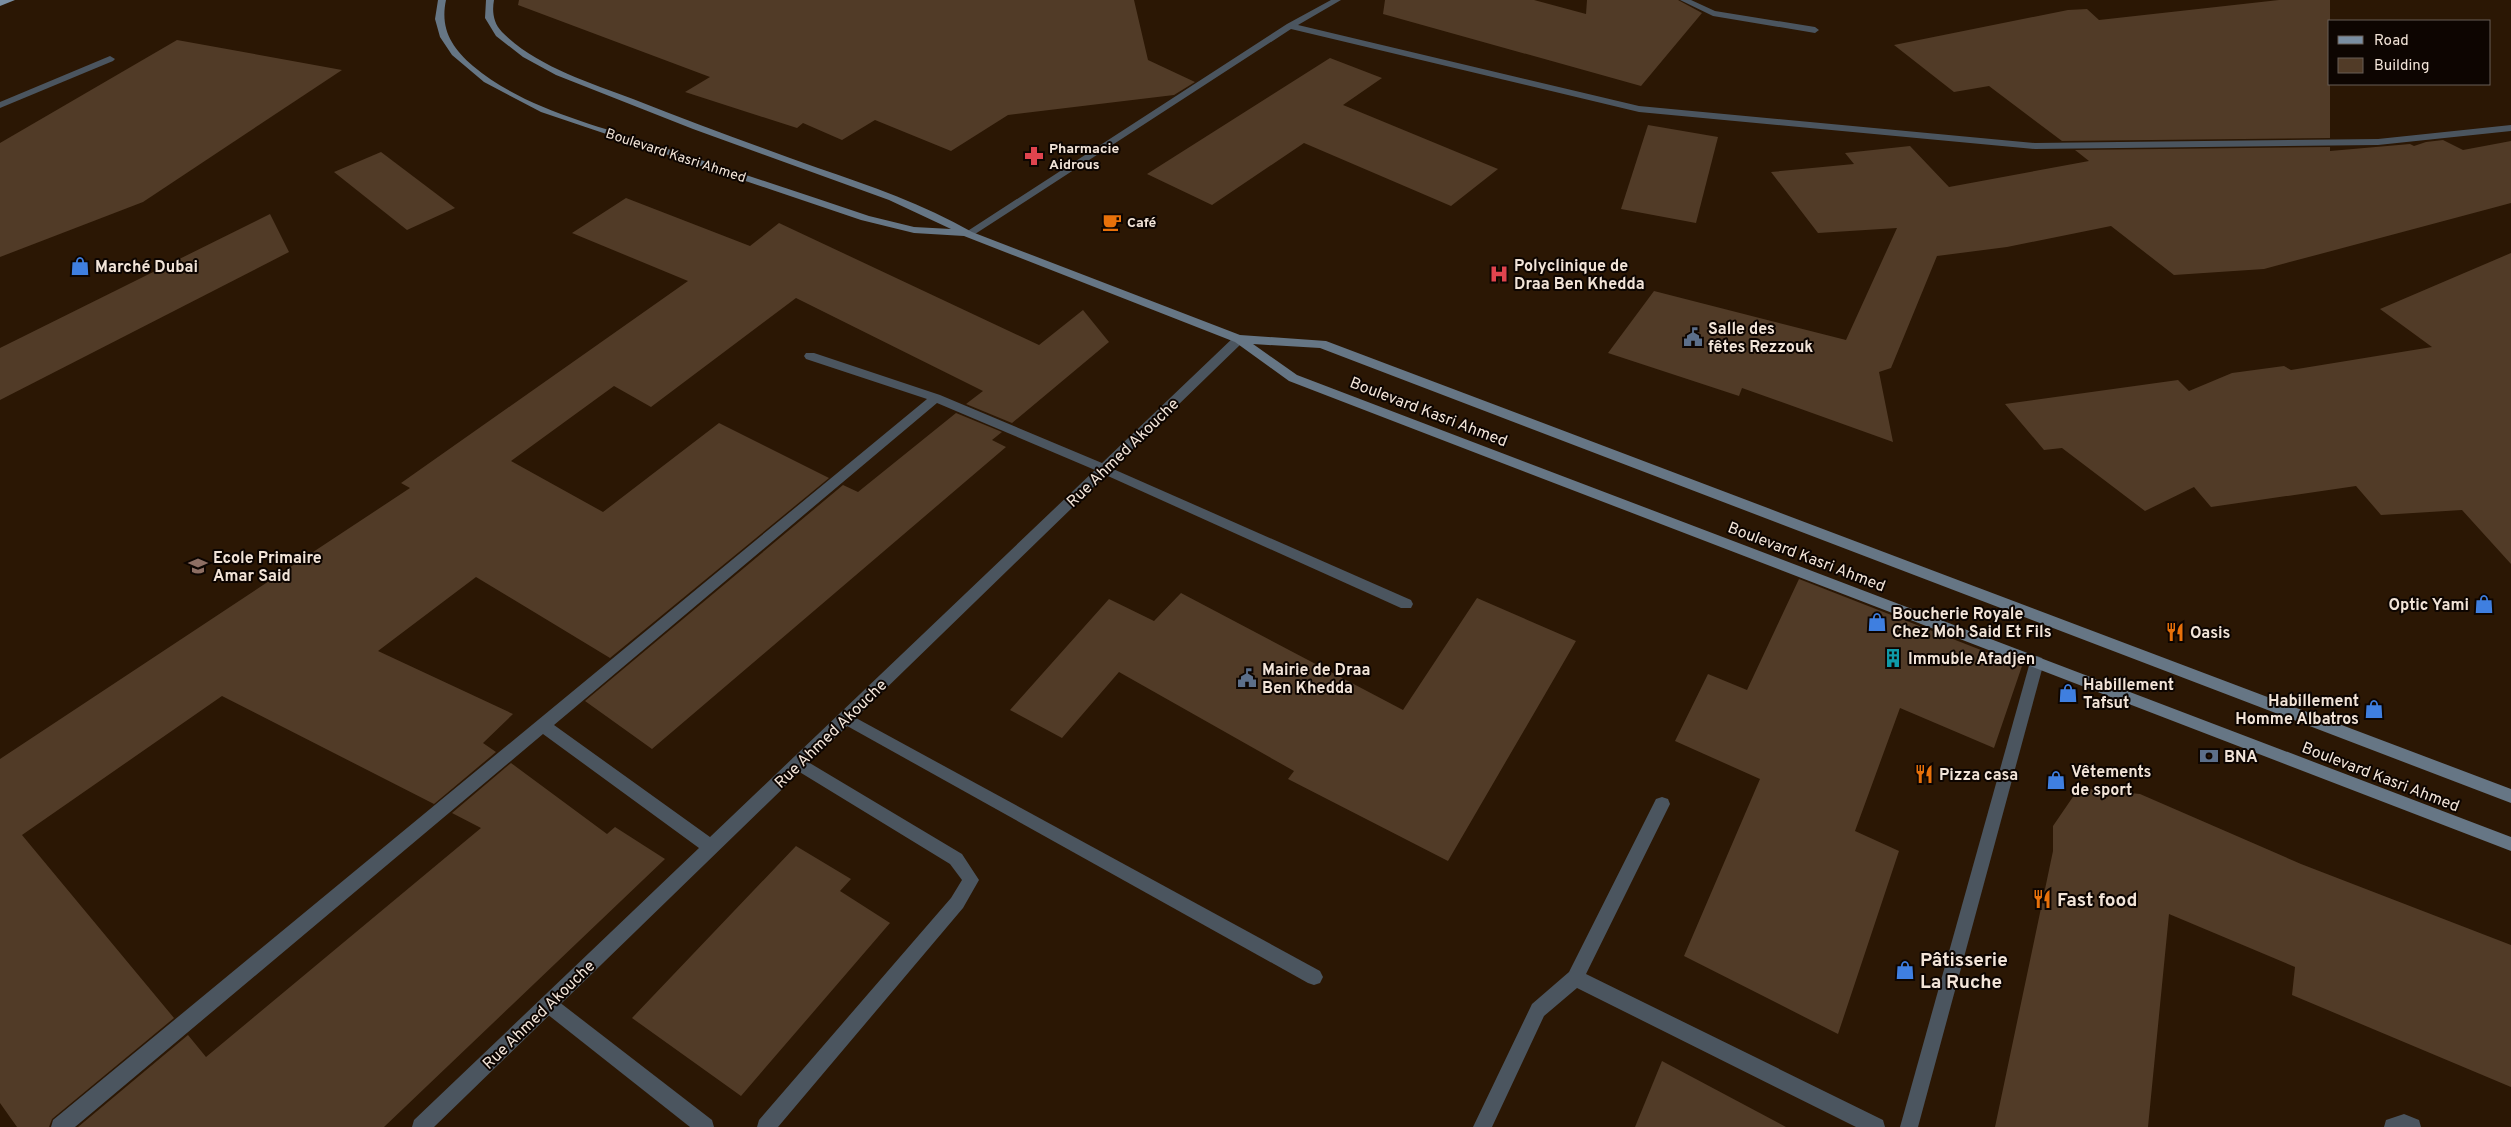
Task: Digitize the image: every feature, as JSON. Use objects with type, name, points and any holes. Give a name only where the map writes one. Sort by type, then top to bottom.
[{"type":"main road","points":[[0,4],[10,0]]},
{"type":"main road","name":"Boulevard Kasri Ahmed","points":[[442,0],[438,18],[446,42],[480,75],[515,97],[561,116],[865,218],[914,230],[968,234]]},
{"type":"main road","name":"Boulevard Kasri Ahmed","points":[[490,0],[488,6],[489,20],[498,34],[556,70],[586,84],[688,125],[887,195],[927,212],[968,234],[1239,339],[1293,378],[2511,844]]},
{"type":"main road","name":"Boulevard Kasri Ahmed","points":[[1239,339],[1322,344],[2511,796]]},
{"type":"street","points":[[968,234],[1290,26],[1337,0]]},
{"type":"street","points":[[1684,0],[1713,13],[1815,30]]},
{"type":"street","points":[[1290,26],[1639,109],[2034,146],[2378,142],[2511,128]]},
{"type":"street","points":[[0,105],[110,59]]},
{"type":"street","name":"Rue Ahmed Akouche","points":[[421,1127],[1239,339]]},
{"type":"street","points":[[810,356],[936,398],[1104,469],[1406,604]]},
{"type":"street","points":[[60,1127],[936,398]]},
{"type":"street","points":[[1909,1127],[2037,662]]},
{"type":"street","points":[[845,718],[1314,977]]},
{"type":"street","points":[[542,725],[711,847]]},
{"type":"street","points":[[766,1127],[957,904],[971,880],[956,859],[798,763]]},
{"type":"street","points":[[1482,1127],[1538,1010],[1576,978],[1662,804]]},
{"type":"street","points":[[1576,978],[1876,1127]]},
{"type":"street","points":[[548,1004],[705,1127]]},
{"type":"street","points":[[2393,1127],[2404,1123],[2412,1127]]},
{"type":"building","points":[[519,0],[1134,0],[1148,60],[1195,82],[1174,95],[1008,115],[951,151],[875,120],[842,140],[803,123],[797,128],[685,92],[710,77],[518,5]]},
{"type":"building","points":[[1385,0],[1534,0],[1586,14],[1587,0],[1678,0],[1702,13],[1641,86],[1383,14]]},
{"type":"building","points":[[2279,0],[2330,0],[2330,20],[2328,20],[2328,85],[2330,85],[2330,138],[2062,141],[1989,86],[1954,92],[1894,45],[2068,10],[2087,9],[2099,20]]},
{"type":"building","points":[[177,40],[342,70],[143,202],[0,257],[0,143]]},
{"type":"building","points":[[1330,58],[1382,78],[1343,105],[1498,169],[1451,206],[1304,143],[1212,205],[1147,174]]},
{"type":"building","points":[[1648,125],[1718,137],[1696,223],[1621,209]]},
{"type":"building","points":[[2443,140],[2463,150],[2511,141],[2511,203],[2264,269],[2174,275],[2111,226],[2007,247],[1937,256],[1891,368],[1879,372],[1893,442],[1742,388],[1739,396],[1608,353],[1654,291],[1846,340],[1897,228],[1818,233],[1771,172],[1854,164],[1845,153],[1910,146],[1949,187],[2089,161],[2075,150],[2330,147],[2330,151],[2410,144],[2414,146]]},
{"type":"building","points":[[381,152],[455,208],[407,230],[334,172]]},
{"type":"building","points":[[626,198],[750,246],[779,223],[1039,345],[1083,310],[1109,342],[1012,423],[966,404],[983,391],[796,298],[651,407],[614,386],[511,461],[603,512],[719,423],[829,478],[610,658],[476,577],[378,651],[513,714],[483,743],[496,752],[434,804],[222,696],[22,835],[174,1018],[52,1119],[49,1127],[17,1127],[0,1103],[0,759],[410,488],[401,483],[688,281],[572,233]]},
{"type":"building","points":[[270,214],[289,252],[0,400],[0,348]]},
{"type":"building","points":[[2511,253],[2511,564],[2462,510],[2381,515],[2356,486],[2211,507],[2194,487],[2145,511],[2062,448],[2044,450],[2005,404],[2178,380],[2189,391],[2232,373],[2284,366],[2291,370],[2432,347],[2380,309]]},
{"type":"building","points":[[956,413],[1002,432],[992,440],[1006,447],[652,749],[585,701],[843,485],[858,492]]},
{"type":"building","points":[[1799,579],[2022,666],[1994,748],[1900,708],[1855,831],[1899,851],[1838,1034],[1684,956],[1760,779],[1675,741],[1708,674],[1747,690]]},
{"type":"building","points":[[1181,593],[1403,710],[1477,598],[1576,641],[1448,861],[1288,779],[1294,771],[1119,672],[1062,738],[1010,710],[1109,599],[1154,621]]},
{"type":"building","points":[[511,763],[607,834],[615,827],[665,859],[384,1127],[78,1127],[188,1035],[206,1057],[481,828],[452,813]]},
{"type":"building","points":[[2079,788],[2140,794],[2301,864],[2511,945],[2511,1087],[2292,995],[2295,967],[2169,914],[2148,1127],[1995,1127],[2053,851],[2053,826]]},
{"type":"building","points":[[796,846],[851,879],[840,891],[890,923],[741,1096],[632,1018]]},
{"type":"building","points":[[1662,1061],[1786,1127],[1635,1127]]},
{"type":"place","name":"Pharmacie Aidrous","points":[[1034,156]]},
{"type":"place","name":"Café","points":[[1112,222]]},
{"type":"place","name":"Marché Dubai","points":[[80,266]]},
{"type":"place","name":"Polyclinique de Draa Ben Khedda","points":[[1499,274]]},
{"type":"place","name":"Salle des fêtes Rezzouk","points":[[1693,337]]},
{"type":"place","name":"Ecole Primaire Amar Said","points":[[198,566]]},
{"type":"place","name":"Optic Yami","points":[[2484,604]]},
{"type":"place","name":"Boucherie Royale Chez Moh Said Et Fils","points":[[1877,622]]},
{"type":"place","name":"Oasis","points":[[2175,632]]},
{"type":"place","name":"Immuble Afadjen","points":[[1893,658]]},
{"type":"place","name":"Mairie de Draa Ben Khedda","points":[[1247,678]]},
{"type":"place","name":"Habillement Tafsut","points":[[2068,693]]},
{"type":"place","name":"Habillement Homme Albatros","points":[[2374,709]]},
{"type":"place","name":"BNA","points":[[2209,756]]},
{"type":"place","name":"Pizza casa","points":[[1924,774]]},
{"type":"place","name":"Vêtements de sport","points":[[2056,780]]},
{"type":"place","name":"Fast food","points":[[2042,899]]},
{"type":"place","name":"Pâtisserie La Ruche","points":[[1905,970]]}]
